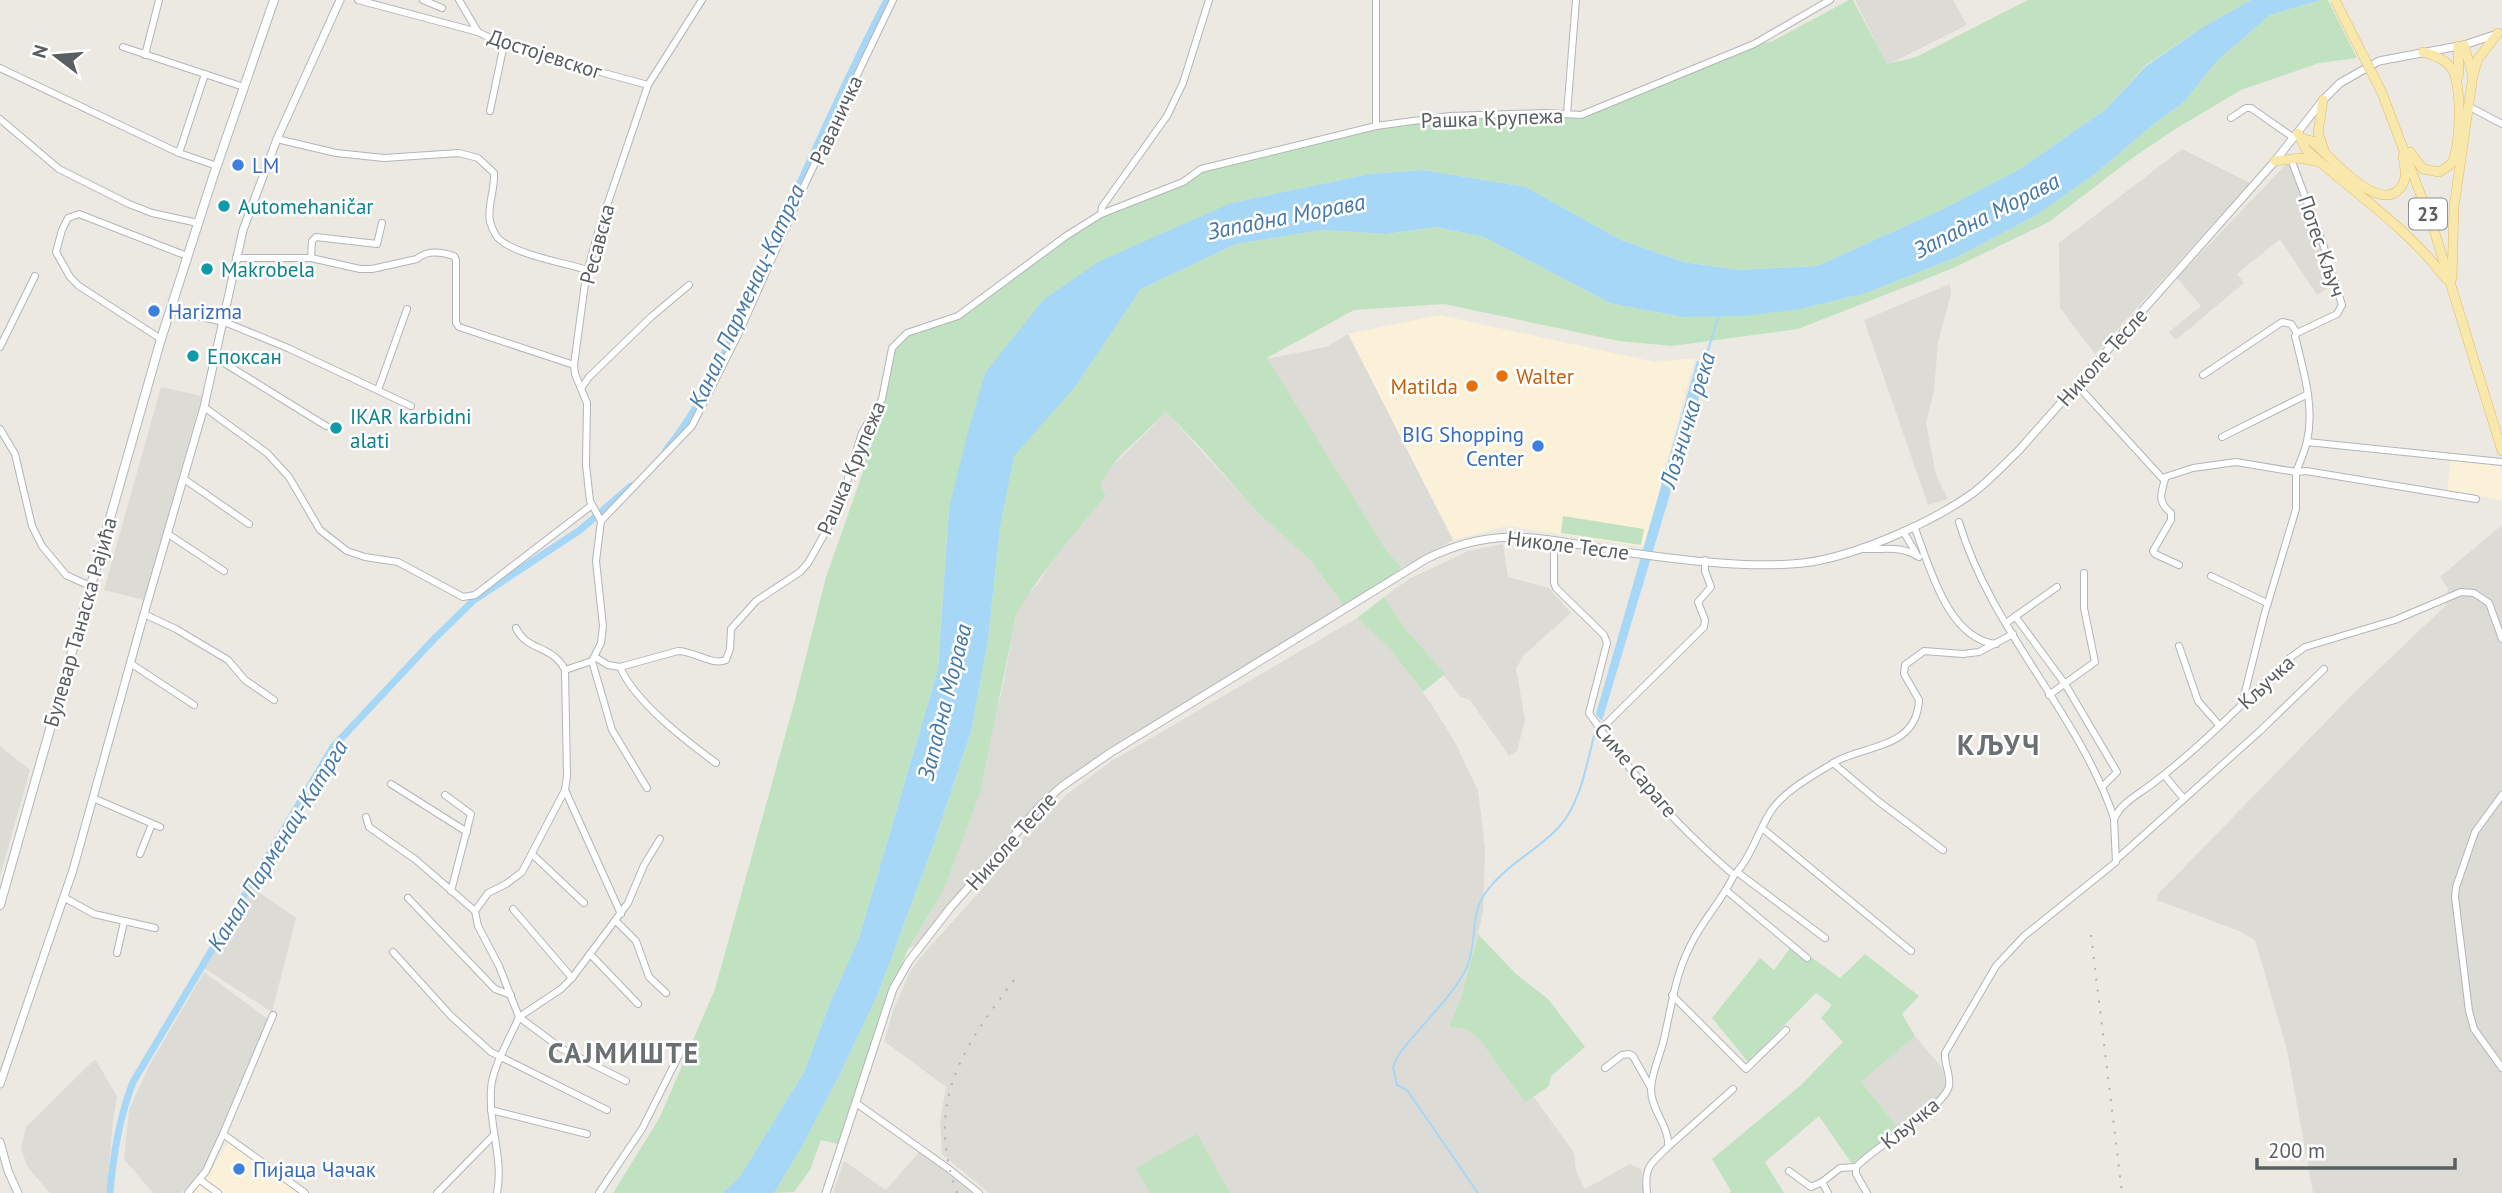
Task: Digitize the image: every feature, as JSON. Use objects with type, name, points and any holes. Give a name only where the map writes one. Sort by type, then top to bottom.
[{"type":"main road","name":"Булевар Танаска Рајића","points":[[0,905],[162,339],[198,223],[274,0]]},
{"type":"main road","name":"23","points":[[2335,0],[2382,93],[2434,230],[2502,452]]},
{"type":"main road","points":[[2451,284],[2454,207],[2473,75],[2478,59],[2500,32]]},
{"type":"main road","points":[[2461,46],[2473,75]]},
{"type":"main road","points":[[2456,82],[2461,46]]},
{"type":"main road","points":[[2402,144],[2425,170],[2439,172],[2449,166],[2455,153],[2458,137],[2455,74],[2446,63],[2423,52]]},
{"type":"main road","points":[[2323,100],[2318,133],[2325,152]]},
{"type":"main road","points":[[2297,136],[2312,141],[2366,189],[2387,195],[2400,189],[2405,178],[2402,144]]},
{"type":"main road","points":[[2297,136],[2306,150],[2414,240],[2451,284]]},
{"type":"main road","points":[[2275,161],[2304,158],[2320,162]]},
{"type":"street","points":[[145,54],[159,0]]},
{"type":"street","points":[[0,1084],[65,898],[204,407],[243,230],[277,139],[340,0]]},
{"type":"street","points":[[358,0],[478,32]]},
{"type":"street","points":[[423,0],[442,8]]},
{"type":"street","name":"Достојевског","points":[[459,0],[478,32],[504,44],[648,85]]},
{"type":"street","name":"Ресавска","points":[[573,365],[588,270],[648,85],[702,0]]},
{"type":"street","name":"Раваничка","points":[[600,519],[692,426],[738,335],[806,182],[893,0]]},
{"type":"street","name":"Рашка Крупежа","points":[[1101,214],[1102,207],[1167,116],[1184,83],[1209,0]]},
{"type":"street","points":[[1376,0],[1377,126]]},
{"type":"street","points":[[1567,114],[1576,0]]},
{"type":"street","name":"Рашка Крупежа","points":[[620,667],[678,651],[687,651],[719,662],[726,660],[730,649],[730,632],[735,623],[766,593],[806,566],[839,508],[862,433],[882,399],[892,348],[907,333],[958,316],[1066,236],[1101,214],[1183,182],[1201,169],[1377,126],[1450,116],[1581,115],[1754,44],[1830,0]]},
{"type":"street","name":"Николе Тесле","points":[[826,1193],[893,989],[909,961],[951,907],[1021,826],[1061,787],[1110,753],[1443,551],[1480,539],[1499,536],[1554,541],[1753,565],[1804,563],[1903,531],[1950,508],[1990,479],[2020,449],[2297,136],[2323,100],[2340,83],[2379,61],[2461,46],[2500,32]]},
{"type":"street","points":[[490,111],[504,44]]},
{"type":"street","points":[[123,47],[244,87]]},
{"type":"street","points":[[0,68],[179,153],[217,166]]},
{"type":"street","points":[[179,153],[205,74]]},
{"type":"street","points":[[2468,106],[2502,124]]},
{"type":"street","points":[[2231,118],[2246,108],[2251,108],[2297,136]]},
{"type":"street","points":[[0,119],[59,169],[141,209],[198,223]]},
{"type":"street","points":[[277,139],[336,153],[384,158],[459,153],[478,158],[495,173],[495,189],[489,206],[491,223],[501,241],[588,270]]},
{"type":"street","name":"Потес Кључ","points":[[2291,159],[2324,247],[2342,305],[2337,314],[2297,333]]},
{"type":"street","points":[[162,339],[79,286],[70,277],[56,252],[62,229],[68,218],[79,214],[187,257]]},
{"type":"street","points":[[311,258],[312,241],[316,237],[377,244],[382,223]]},
{"type":"street","points":[[236,258],[311,258],[360,269],[417,259],[430,252],[454,256],[458,327],[573,365],[587,402],[586,465],[593,508],[600,519],[596,561],[603,626],[601,643],[594,659],[612,730],[647,788]]},
{"type":"street","points":[[0,347],[35,276]]},
{"type":"street","points":[[582,387],[641,326],[689,285]]},
{"type":"street","points":[[378,390],[407,309]]},
{"type":"street","points":[[171,310],[222,321],[411,406]]},
{"type":"street","points":[[2203,375],[2282,322],[2289,323],[2297,333],[2295,336],[2308,394],[2307,442],[2296,472],[2296,509],[2267,603],[2242,704]]},
{"type":"street","points":[[216,358],[326,426]]},
{"type":"street","points":[[2077,385],[2165,479]]},
{"type":"street","points":[[2222,437],[2308,394]]},
{"type":"street","points":[[204,407],[267,453],[289,477],[320,530],[347,551],[398,562],[463,597],[475,595],[593,508]]},
{"type":"street","points":[[0,429],[15,454],[32,526],[42,546],[66,575],[90,586]]},
{"type":"street","points":[[2307,442],[2502,462]]},
{"type":"street","points":[[2165,479],[2193,468],[2236,462],[2476,499]]},
{"type":"street","points":[[184,479],[248,524]]},
{"type":"street","points":[[2165,479],[2160,503],[2171,513],[2171,520],[2153,551],[2179,565]]},
{"type":"street","points":[[1959,522],[1976,570],[2102,787],[2114,820],[2117,859]]},
{"type":"street","points":[[1914,526],[1929,568],[1958,622],[1974,638],[1996,643]]},
{"type":"street","points":[[1903,531],[1929,568]]},
{"type":"street","points":[[168,534],[224,571]]},
{"type":"street","name":"Симе Сараге","points":[[1554,541],[1556,588],[1604,635],[1607,643],[1588,713],[1650,791],[1735,873],[1825,938]]},
{"type":"street","points":[[1857,548],[1898,548],[1919,557]]},
{"type":"street","points":[[1600,730],[1704,627],[1705,620],[1698,602],[1712,587],[1705,570],[1705,560]]},
{"type":"street","points":[[2049,695],[2095,662],[2084,608],[2084,573]]},
{"type":"street","points":[[2211,576],[2267,603]]},
{"type":"street","points":[[2006,623],[2057,587]]},
{"type":"street","name":"Кључка","points":[[2114,820],[2122,807],[2164,775],[2305,647],[2395,620],[2469,591],[2480,595],[2489,603],[2502,639]]},
{"type":"street","points":[[144,614],[176,629],[228,660],[245,680],[274,700]]},
{"type":"street","points":[[2015,616],[2065,684],[2117,772],[2102,787]]},
{"type":"street","points":[[516,628],[524,642],[555,655],[565,670],[567,776],[565,790],[532,854],[516,877],[488,893],[478,904],[475,911],[478,926],[519,1017],[562,1049],[626,1081]]},
{"type":"street","points":[[1651,1088],[1677,976],[1693,939],[1727,891],[1772,810],[1784,797],[1833,763],[1884,746],[1913,721],[1919,700],[1904,674],[1904,668],[1920,653],[1927,650],[1971,653],[1987,649],[2012,634]]},
{"type":"street","points":[[1971,653],[1975,648],[1974,638]]},
{"type":"street","points":[[2179,646],[2198,701],[2219,725]]},
{"type":"street","points":[[565,670],[594,659],[620,667],[634,689],[678,735],[716,763]]},
{"type":"street","points":[[130,663],[194,705]]},
{"type":"street","name":"Кључка","points":[[1822,1182],[1840,1168],[1857,1167],[1942,1099],[1949,1082],[1945,1053],[1996,966],[2024,936],[2111,869],[2117,859],[2260,731],[2324,669]]},
{"type":"street","points":[[1833,763],[1943,850]]},
{"type":"street","points":[[2164,775],[2184,799]]},
{"type":"street","points":[[391,784],[467,832]]},
{"type":"street","points":[[565,790],[621,914]]},
{"type":"street","points":[[445,795],[471,814],[451,891]]},
{"type":"street","points":[[2502,795],[2485,816],[2471,842],[2459,874],[2455,897],[2469,1011],[2474,1029],[2502,1069]]},
{"type":"street","points":[[93,798],[160,827]]},
{"type":"street","points":[[366,817],[369,827],[416,860],[475,911]]},
{"type":"street","points":[[140,854],[152,824]]},
{"type":"street","points":[[1762,828],[1911,951]]},
{"type":"street","points":[[497,1193],[499,1164],[493,1136],[491,1083],[519,1017],[561,989],[572,978],[633,896],[644,865],[660,839]]},
{"type":"street","points":[[532,854],[584,903]]},
{"type":"street","points":[[1727,891],[1807,958]]},
{"type":"street","points":[[65,898],[94,914],[155,928]]},
{"type":"street","points":[[408,898],[495,989],[511,995]]},
{"type":"street","points":[[513,909],[572,978]]},
{"type":"street","points":[[616,921],[636,941],[649,977],[666,993]]},
{"type":"street","points":[[117,953],[124,922]]},
{"type":"street","points":[[393,951],[451,1016],[501,1059],[607,1110]]},
{"type":"street","points":[[590,954],[638,1004]]},
{"type":"street","points":[[1672,995],[1745,1069],[1786,1030]]},
{"type":"street","points":[[188,1193],[200,1180],[223,1135],[273,1016]]},
{"type":"street","points":[[599,1193],[642,1129],[681,1051]]},
{"type":"street","points":[[1605,1068],[1622,1055],[1633,1056],[1651,1088],[1653,1102],[1668,1136],[1668,1147]]},
{"type":"street","points":[[1647,1193],[1645,1176],[1648,1167],[1733,1089]]},
{"type":"street","points":[[856,1103],[979,1193]]},
{"type":"street","points":[[491,1110],[587,1134]]},
{"type":"street","points":[[223,1135],[305,1193]]},
{"type":"street","points":[[437,1193],[493,1136]]},
{"type":"street","points":[[0,1142],[8,1171],[18,1193]]},
{"type":"street","points":[[1857,1167],[1856,1174],[1867,1193]]},
{"type":"street","points":[[1789,1171],[1811,1187],[1822,1182],[1828,1193]]},
{"type":"street","points":[[200,1180],[218,1193]]},
{"type":"shaded area","points":[[1855,0],[1953,0],[1967,25],[1887,65]]},
{"type":"shaded area","points":[[2182,149],[2250,183],[2095,354],[2060,308],[2059,243]]},
{"type":"shaded area","points":[[2291,159],[2335,283],[2317,295],[2280,239],[2237,274],[2244,283],[2176,340],[2169,332],[2201,306],[2177,278]]},
{"type":"shaded area","points":[[1950,284],[1951,294],[1938,342],[1934,391],[1926,423],[1936,475],[1948,499],[1928,505],[1864,320]]},
{"type":"shaded area","name":"BIG Shopping Center","points":[[1439,315],[1655,362],[1695,358],[1644,547],[1507,526],[1453,540],[1348,334]]},
{"type":"shaded area","points":[[1348,334],[1453,540],[1402,568],[1386,550],[1266,359],[1326,347]]},
{"type":"shaded area","points":[[161,387],[202,396],[144,600],[104,590]]},
{"type":"shaded area","points":[[1165,411],[1255,510],[1311,561],[1344,606],[1115,745],[1055,786],[1014,828],[946,907],[919,944],[908,949],[944,889],[1001,695],[1016,615],[1054,556],[1106,496],[1101,485],[1107,471]]},
{"type":"shaded area","points":[[2451,457],[2499,462],[2502,500],[2447,491]]},
{"type":"shaded area","points":[[2502,525],[2502,1193],[2313,1193],[2287,1050],[2255,940],[2239,931],[2157,900],[2158,894],[2356,691],[2446,605],[2448,589],[2440,577]]},
{"type":"shaded area","points":[[1503,544],[1508,577],[1549,588],[1571,613],[1525,654],[1516,668],[1525,720],[1517,751],[1509,756],[1470,700],[1461,697],[1407,631],[1384,597],[1409,579],[1468,551]]},
{"type":"shaded area","points":[[1357,618],[1390,649],[1430,702],[1456,744],[1478,791],[1485,848],[1483,913],[1461,998],[1449,1027],[1465,1029],[1479,1039],[1525,1103],[1534,1097],[1574,1153],[1576,1171],[1585,1189],[1630,1164],[1641,1169],[1644,1193],[989,1193],[942,1154],[940,1122],[946,1087],[884,1041],[894,1008],[909,974],[1025,836],[1066,795],[1110,762]]},
{"type":"shaded area","points":[[0,746],[30,770],[0,876]]},
{"type":"shaded area","points":[[253,888],[296,918],[272,1012],[204,968]]},
{"type":"shaded area","points":[[204,972],[268,1019],[202,1174],[181,1193],[153,1193],[124,1159],[129,1110],[149,1066]]},
{"type":"shaded area","points":[[1915,1036],[1943,1069],[1945,1085],[1940,1095],[1898,1128],[1861,1082]]},
{"type":"shaded area","points":[[95,1059],[117,1096],[107,1193],[50,1193],[27,1166],[21,1148],[26,1127]]},
{"type":"shaded area","name":"Пијаца Чачак","points":[[228,1142],[299,1193],[195,1193],[193,1191],[210,1173]]},
{"type":"shaded area","points":[[920,1151],[972,1193],[833,1193],[844,1161],[886,1190]]},
{"type":"green space","points":[[1853,0],[1887,64],[1916,57],[2028,0],[2251,0],[2203,27],[2146,65],[2106,109],[2020,169],[1943,209],[1817,266],[1738,270],[1684,262],[1621,240],[1526,187],[1423,170],[1369,174],[1231,203],[985,373],[949,508],[938,669],[859,938],[830,1003],[804,1072],[739,1178],[722,1193],[613,1193],[660,1117],[715,989],[826,577],[864,469],[862,433],[882,399],[892,348],[907,333],[958,316],[1101,214],[1183,182],[1201,169],[1376,126],[1450,116],[1581,115],[1754,44],[1771,42]]},
{"type":"green space","points":[[2328,0],[2357,58],[2319,63],[2241,90],[2131,159],[2049,222],[1951,269],[1798,329],[1672,346],[1619,341],[1444,304],[1354,310],[1267,358],[1386,550],[1402,568],[1344,606],[1311,561],[1255,510],[1165,411],[1113,464],[1101,485],[1106,496],[1047,568],[1016,615],[980,793],[944,889],[908,949],[879,1021],[838,1144],[821,1140],[810,1170],[794,1192],[774,1193],[838,1078],[878,994],[933,846],[971,732],[988,640],[1000,528],[1014,455],[1075,387],[1141,289],[1236,244],[1321,230],[1386,234],[1436,227],[1484,237],[1610,303],[1682,317],[1801,309],[1866,293],[1957,257],[2035,216],[2096,173],[2156,122],[2183,103],[2217,61],[2270,15]]},
{"type":"green space","points":[[1563,516],[1644,529],[1641,545],[1561,533]]},
{"type":"green space","points":[[1384,597],[1407,631],[1445,674],[1423,692],[1390,649],[1357,618]]},
{"type":"green space","points":[[1478,934],[1516,974],[1548,999],[1585,1047],[1551,1076],[1549,1086],[1525,1103],[1479,1039],[1465,1029],[1449,1027],[1461,998]]},
{"type":"green space","points":[[1793,944],[1840,978],[1865,954],[1919,996],[1902,1014],[1915,1036],[1861,1082],[1898,1128],[1852,1164],[1819,1116],[1765,1162],[1784,1193],[1729,1193],[1731,1191],[1712,1159],[1800,1086],[1843,1042],[1821,1018],[1832,1005],[1816,993],[1748,1062],[1712,1018],[1760,958],[1774,970]]},
{"type":"green space","points":[[1197,1134],[1230,1193],[1150,1193],[1136,1168]]},
{"type":"water","name":"Западна Морава","points":[[2251,0],[2321,0],[2270,15],[2217,61],[2183,103],[2156,122],[2096,173],[2035,216],[1957,257],[1866,293],[1801,309],[1743,316],[1682,317],[1610,303],[1484,237],[1436,227],[1386,234],[1321,230],[1236,244],[1141,289],[1075,387],[1014,456],[1000,528],[988,640],[971,732],[933,846],[878,994],[838,1078],[774,1193],[722,1193],[739,1178],[804,1072],[830,1003],[859,938],[938,669],[949,508],[985,373],[1044,299],[1100,261],[1231,203],[1369,174],[1423,170],[1526,187],[1621,240],[1684,262],[1738,270],[1817,266],[1943,209],[2020,169],[2106,109],[2146,66],[2203,27]]},
{"type":"water","points":[[1697,361],[1709,364],[1602,721],[1596,714]]},
{"type":"waterway","name":"Канал Парменац-Катрга","points":[[666,450],[709,385],[823,132],[887,0]]},
{"type":"waterway","name":"Лозничка река","points":[[1704,363],[1719,315]]},
{"type":"waterway","name":"Канал Парменац-Катрга","points":[[110,1193],[117,1137],[133,1082],[333,747],[474,600],[580,530],[631,486]]},
{"type":"waterway","name":"Лозничка река","points":[[1478,1193],[1407,1090],[1397,1085],[1393,1067],[1400,1053],[1464,973],[1471,954],[1479,904],[1484,895],[1500,876],[1550,836],[1567,817],[1582,782],[1595,732]]},
{"type":"railway","points":[[2091,935],[2122,1193]]},
{"type":"railway","points":[[957,1193],[948,1160],[945,1130],[947,1102],[954,1077],[966,1052],[980,1027],[1017,976]]},
{"type":"place","name":"LM","points":[[238,165]]},
{"type":"place","name":"Automehaničar","points":[[224,206]]},
{"type":"place","name":"Makrobela","points":[[207,269]]},
{"type":"place","name":"Harizma","points":[[154,311]]},
{"type":"place","name":"Епоксан","points":[[193,356]]},
{"type":"place","name":"Walter","points":[[1502,376]]},
{"type":"place","name":"Matilda","points":[[1472,386]]},
{"type":"place","name":"IKAR karbidni alati","points":[[336,428]]},
{"type":"place","name":"BIG Shopping Center","points":[[1538,446]]},
{"type":"place","name":"Пијаца Чачак","points":[[239,1169]]},
{"type":"district","name":"КЉУЧ","points":[[1999,744]]},
{"type":"district","name":"САЈМИШТЕ","points":[[624,1052]]}]
